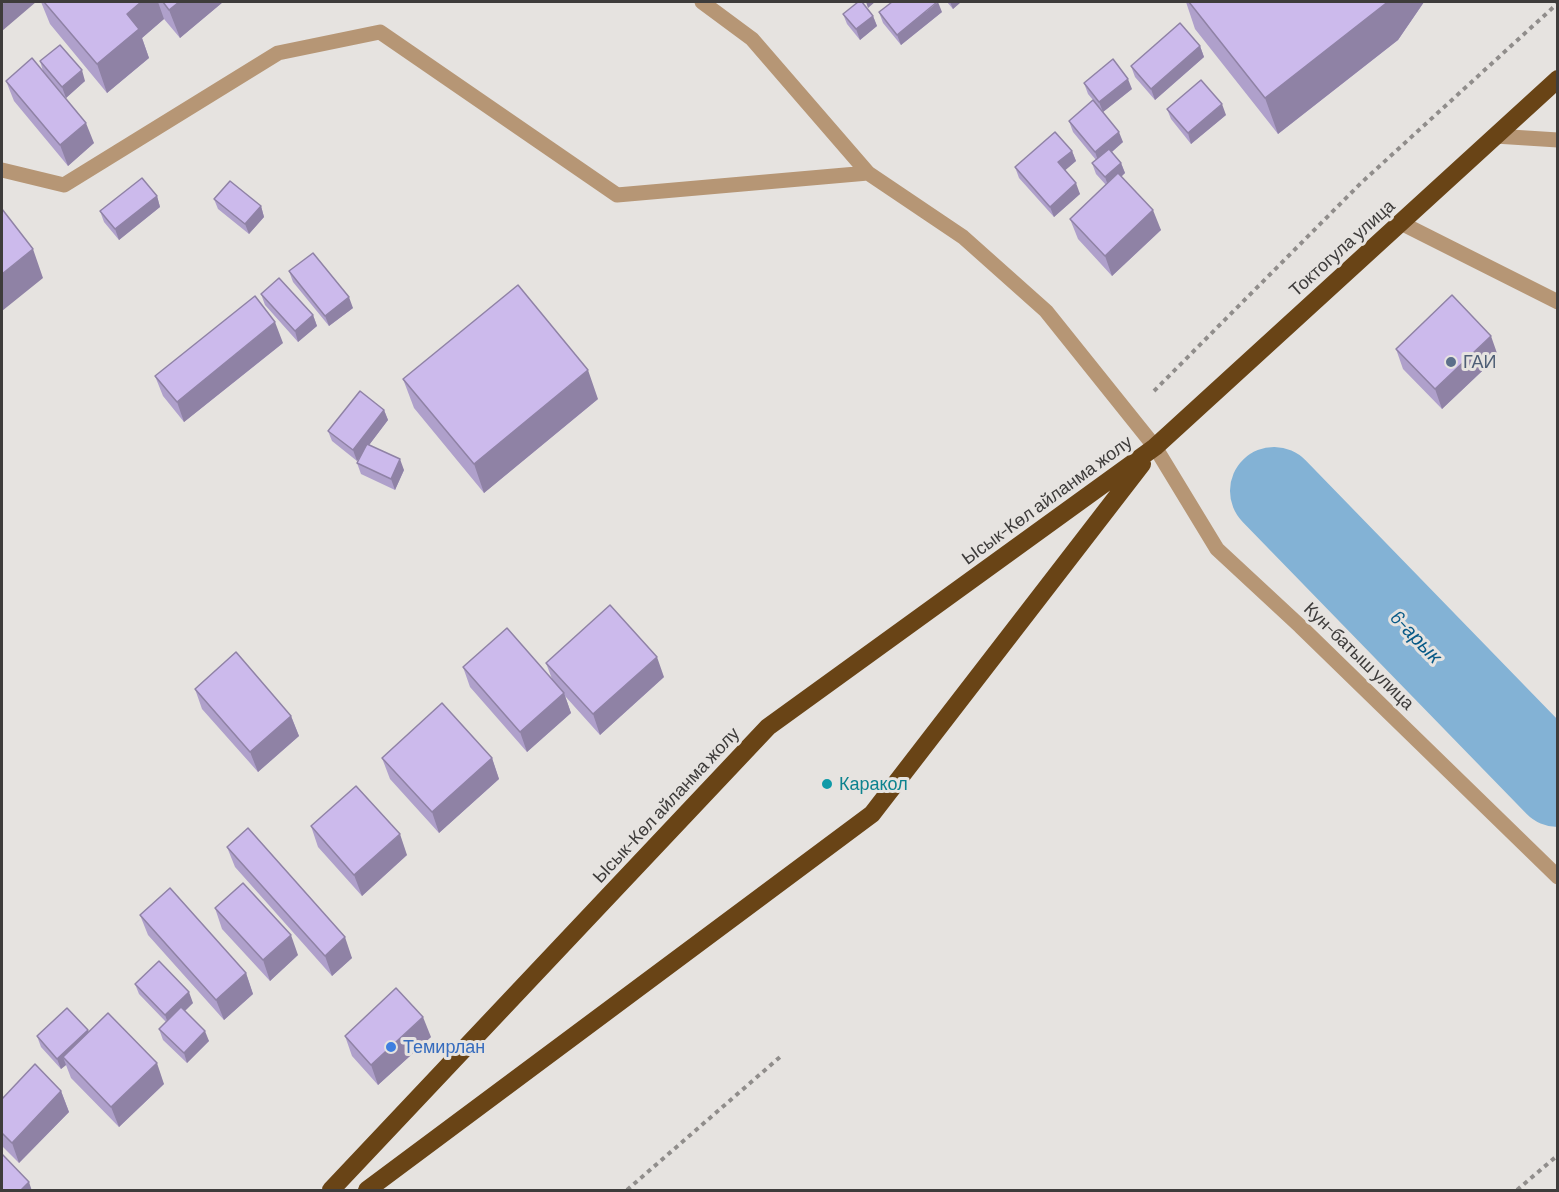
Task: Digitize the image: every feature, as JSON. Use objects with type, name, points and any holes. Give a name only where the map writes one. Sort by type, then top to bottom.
[{"type":"highway","name":"Токтогула улица","points":[[1155,447],[1557,79]]},
{"type":"highway","name":"Ысык-Көл айланма жолу","points":[[331,1191],[768,727],[1155,447]]},
{"type":"highway","name":"Ысык-Көл айланма жолу","points":[[367,1191],[872,814],[1155,447]]},
{"type":"street","name":"Кун-батыш улица","points":[[702,2],[752,39],[868,173],[963,237],[1046,311],[1155,447],[1217,549],[1300,626],[1557,877]]},
{"type":"street","points":[[2,170],[64,185],[278,53],[380,32],[617,195],[868,173]]},
{"type":"street","points":[[1495,136],[1557,140]]},
{"type":"street","points":[[1401,223],[1557,302]]},
{"type":"path","points":[[1130,415],[1361,183],[1557,3]]},
{"type":"path","points":[[627,1191],[780,1056]]},
{"type":"path","points":[[1517,1191],[1557,1155]]},
{"type":"building","points":[[44,2],[141,2],[127,14],[139,29],[97,64]]},
{"type":"building","points":[[163,2],[179,2],[169,10]]},
{"type":"building","points":[[858,2],[862,2],[873,16],[856,29],[843,14]]},
{"type":"building","points":[[892,2],[937,2],[897,35],[879,12]]},
{"type":"building","points":[[1189,2],[1387,2],[1265,98]]},
{"type":"building","points":[[1180,23],[1200,46],[1151,89],[1131,66]]},
{"type":"building","points":[[60,45],[82,70],[62,87],[40,61]]},
{"type":"building","points":[[32,58],[86,123],[60,145],[6,81]]},
{"type":"building","points":[[1113,59],[1128,79],[1099,102],[1084,83]]},
{"type":"building","points":[[1201,80],[1222,104],[1188,133],[1167,109]]},
{"type":"building","points":[[1093,100],[1119,132],[1095,152],[1069,121]]},
{"type":"building","points":[[1055,132],[1072,151],[1058,162],[1076,183],[1050,207],[1015,167]]},
{"type":"building","points":[[1109,149],[1121,163],[1105,177],[1092,163]]},
{"type":"building","points":[[1118,173],[1153,210],[1105,256],[1070,219]]},
{"type":"building","points":[[142,178],[157,196],[115,229],[100,211]]},
{"type":"building","points":[[230,181],[261,206],[245,224],[214,199]]},
{"type":"building","points":[[2,209],[33,249],[2,274]]},
{"type":"building","points":[[313,253],[349,297],[325,316],[289,271]]},
{"type":"building","points":[[279,278],[313,315],[295,331],[261,294]]},
{"type":"building","points":[[518,285],[588,370],[474,464],[403,379]]},
{"type":"building","points":[[1452,295],[1491,336],[1435,389],[1396,349]]},
{"type":"building","points":[[255,296],[275,322],[177,402],[155,376]]},
{"type":"building","points":[[360,391],[384,410],[353,450],[328,431]]},
{"type":"building","points":[[367,444],[400,459],[391,479],[357,463]]},
{"type":"building","points":[[610,605],[657,657],[593,714],[546,663]]},
{"type":"building","points":[[507,628],[564,693],[520,732],[463,667]]},
{"type":"building","points":[[236,652],[291,716],[250,752],[195,689]]},
{"type":"building","points":[[442,703],[492,758],[432,812],[382,758]]},
{"type":"building","points":[[356,786],[400,834],[354,875],[311,826]]},
{"type":"building","points":[[248,828],[345,937],[325,956],[227,847]]},
{"type":"building","points":[[243,883],[291,935],[263,960],[215,908]]},
{"type":"building","points":[[170,888],[246,973],[216,1000],[140,915]]},
{"type":"building","points":[[159,961],[189,992],[165,1015],[135,984]]},
{"type":"building","points":[[396,988],[423,1017],[371,1065],[345,1036]]},
{"type":"building","points":[[181,1007],[205,1031],[184,1053],[159,1029]]},
{"type":"building","points":[[67,1008],[88,1030],[57,1059],[37,1036]]},
{"type":"building","points":[[108,1013],[157,1063],[111,1107],[63,1057]]},
{"type":"building","points":[[35,1064],[61,1091],[12,1143],[2,1133],[2,1099]]},
{"type":"building","points":[[2,1154],[29,1182],[20,1191],[2,1191]]},
{"type":"waterway","name":"6-арык","points":[[1274,491],[1558,783]]},
{"type":"place","name":"ГАИ","points":[[1451,362]]},
{"type":"place","name":"Каракол","points":[[827,784]]},
{"type":"place","name":"Темирлан","points":[[391,1047]]}]
